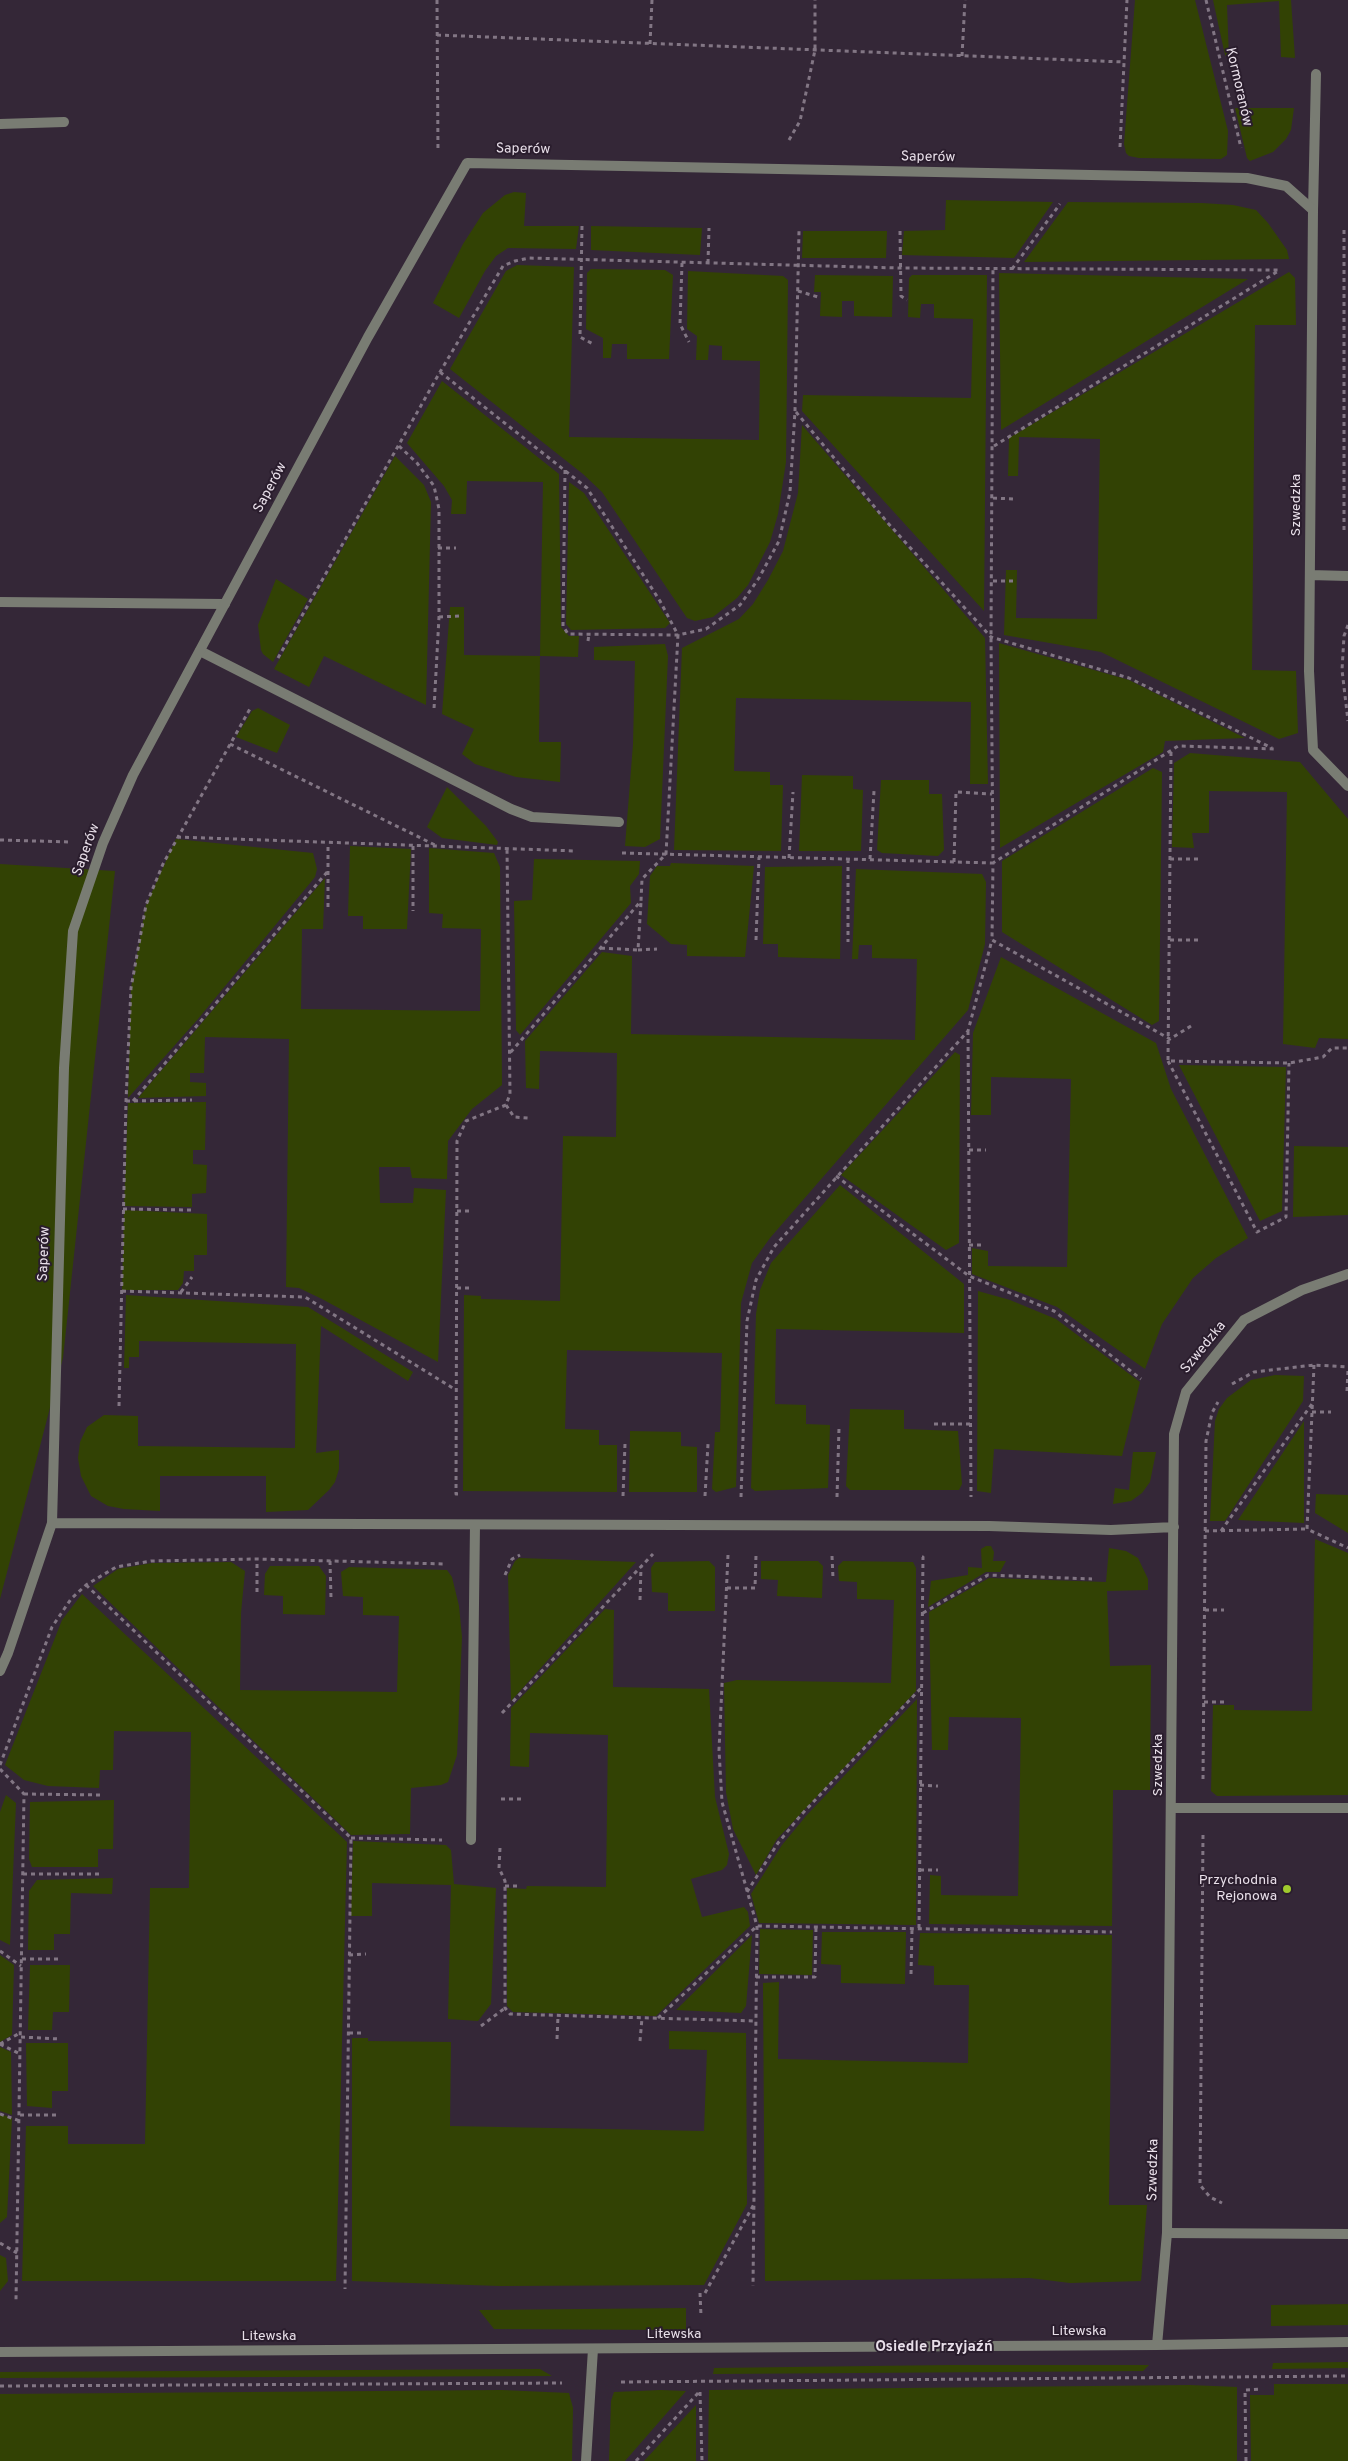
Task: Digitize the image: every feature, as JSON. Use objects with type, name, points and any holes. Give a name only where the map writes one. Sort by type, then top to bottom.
[{"type":"street","name":"Szwedzka","points":[[1316,74],[1309,671],[1313,750],[1348,786]]},
{"type":"street","points":[[0,124],[64,122]]},
{"type":"street","name":"Saperów","points":[[0,1671],[8,1653],[52,1523],[64,1068],[73,931],[103,843],[133,774],[368,337],[467,163],[1247,178],[1286,186],[1313,210]]},
{"type":"street","points":[[1310,575],[1348,576]]},
{"type":"street","points":[[0,602],[225,604]]},
{"type":"street","points":[[200,651],[511,809],[532,817],[619,822]]},
{"type":"street","name":"Szwedzka","points":[[1157,2345],[1167,2233],[1174,1434],[1186,1392],[1244,1320],[1302,1290],[1348,1274]]},
{"type":"street","points":[[52,1523],[989,1526],[1111,1530],[1174,1528]]},
{"type":"street","points":[[472,1840],[475,1525]]},
{"type":"street","points":[[1172,1808],[1202,1810],[1348,1808]]},
{"type":"street","points":[[1167,2233],[1348,2234]]},
{"type":"street","name":"Litewska","points":[[0,2352],[1157,2345],[1348,2342]]},
{"type":"street","points":[[586,2461],[593,2349]]},
{"type":"path","points":[[437,0],[438,154]]},
{"type":"path","points":[[650,44],[652,0]]},
{"type":"path","points":[[771,169],[800,121],[814,50],[815,0]]},
{"type":"path","points":[[962,56],[965,0]]},
{"type":"path","points":[[1118,176],[1127,0]]},
{"type":"path","name":"Kormoranów","points":[[1206,0],[1247,178]]},
{"type":"path","points":[[437,35],[1124,62]]},
{"type":"path","points":[[1011,270],[1062,201]]},
{"type":"path","points":[[582,226],[580,337],[593,344]]},
{"type":"path","points":[[708,264],[709,228]]},
{"type":"path","points":[[1344,229],[1346,396],[1344,530]]},
{"type":"path","points":[[565,469],[563,626],[568,634],[678,635],[706,629],[740,605],[759,578],[779,541],[790,492],[795,411],[799,231]]},
{"type":"path","points":[[900,231],[899,268],[901,296],[908,300]]},
{"type":"path","points":[[993,446],[1313,250]]},
{"type":"path","points":[[119,1406],[126,1101],[131,988],[146,905],[163,864],[230,744],[440,372],[503,266],[529,258],[708,264],[1011,270],[1280,270]]},
{"type":"path","points":[[682,263],[680,324],[689,342]]},
{"type":"path","points":[[971,1498],[968,1031],[992,940],[993,269]]},
{"type":"path","points":[[798,291],[818,297]]},
{"type":"path","points":[[440,372],[587,488],[660,601],[678,635],[666,854],[642,880],[638,950]]},
{"type":"path","points":[[795,411],[887,522],[991,637],[1129,678],[1275,749],[1178,746],[993,863]]},
{"type":"path","points":[[398,446],[417,463],[434,486],[439,509],[439,617],[434,709]]},
{"type":"path","points":[[993,498],[1013,498]]},
{"type":"path","points":[[438,548],[456,548]]},
{"type":"path","points":[[992,581],[1015,581]]},
{"type":"path","points":[[439,617],[460,616]]},
{"type":"path","points":[[1348,625],[1343,644],[1348,721]]},
{"type":"path","points":[[588,641],[589,634]]},
{"type":"path","points":[[230,744],[439,847]]},
{"type":"path","points":[[1171,751],[1170,1039],[1168,1061],[1257,1232],[1286,1217],[1289,1064]]},
{"type":"path","points":[[870,859],[874,791]]},
{"type":"path","points":[[789,858],[794,792]]},
{"type":"path","points":[[954,862],[956,792],[992,794]]},
{"type":"path","points":[[0,840],[103,843]]},
{"type":"path","points":[[328,843],[328,907]]},
{"type":"path","points":[[413,846],[413,911]]},
{"type":"path","points":[[456,1494],[457,1141],[466,1121],[506,1105],[510,1094],[507,848]]},
{"type":"path","points":[[756,940],[759,856]]},
{"type":"path","points":[[1170,858],[1200,859]]},
{"type":"path","points":[[848,859],[848,942]]},
{"type":"path","points":[[133,1101],[328,871]]},
{"type":"path","points":[[510,1054],[641,901]]},
{"type":"path","points":[[992,940],[1170,1039]]},
{"type":"path","points":[[1170,940],[1200,940]]},
{"type":"path","points":[[601,948],[657,949]]},
{"type":"path","points":[[1170,1039],[1191,1026]]},
{"type":"path","points":[[741,1497],[747,1321],[756,1280],[774,1247],[968,1031]]},
{"type":"path","points":[[1168,1061],[1289,1064],[1323,1058],[1332,1048],[1348,1048]]},
{"type":"path","points":[[126,1101],[192,1100]]},
{"type":"path","points":[[506,1105],[514,1117],[528,1118]]},
{"type":"path","points":[[969,1150],[986,1150]]},
{"type":"path","points":[[836,1176],[969,1276],[1054,1311],[1141,1379]]},
{"type":"path","points":[[124,1209],[191,1210]]},
{"type":"path","points":[[457,1211],[473,1211]]},
{"type":"path","points":[[969,1245],[982,1245]]},
{"type":"path","points":[[181,1293],[192,1277]]},
{"type":"path","points":[[457,1288],[472,1288]]},
{"type":"path","points":[[122,1291],[305,1297],[456,1390]]},
{"type":"path","points":[[1307,1529],[1314,1365]]},
{"type":"path","points":[[1226,1390],[1233,1383],[1254,1372],[1314,1365],[1348,1368],[1347,1391]]},
{"type":"path","points":[[1220,1396],[1212,1413],[1206,1441],[1200,2185],[1210,2198],[1227,2205]]},
{"type":"path","points":[[1221,1531],[1312,1404]]},
{"type":"path","points":[[1312,1412],[1331,1412]]},
{"type":"path","points":[[934,1424],[970,1424]]},
{"type":"path","points":[[837,1498],[839,1428]]},
{"type":"path","points":[[623,1496],[625,1444]]},
{"type":"path","points":[[704,1497],[708,1444]]},
{"type":"path","points":[[1205,1531],[1307,1529],[1348,1548]]},
{"type":"path","points":[[505,1583],[505,1573],[512,1559],[523,1553]]},
{"type":"path","points":[[643,1554],[662,1554]]},
{"type":"path","points":[[502,1714],[653,1554]]},
{"type":"path","points":[[718,1555],[737,1555]]},
{"type":"path","points":[[728,1555],[718,1750],[722,1802],[757,1926],[753,2286]]},
{"type":"path","points":[[746,1555],[764,1555]]},
{"type":"path","points":[[726,1588],[754,1588],[756,1555]]},
{"type":"path","points":[[822,1556],[842,1556]]},
{"type":"path","points":[[832,1556],[833,1578]]},
{"type":"path","points":[[914,1557],[923,1557],[919,1928]]},
{"type":"path","points":[[0,1765],[52,1627],[71,1599],[86,1585],[116,1567],[150,1561],[258,1559],[509,1565]]},
{"type":"path","points":[[257,1592],[258,1559]]},
{"type":"path","points":[[330,1561],[331,1598]]},
{"type":"path","points":[[640,1600],[641,1566]]},
{"type":"path","points":[[923,1613],[988,1575],[1092,1579]]},
{"type":"path","points":[[86,1585],[351,1838],[500,1840],[499,1868],[505,1886],[505,2008],[510,2014],[755,2021]]},
{"type":"path","points":[[1205,1610],[1224,1610]]},
{"type":"path","points":[[747,1893],[778,1842],[922,1687]]},
{"type":"path","points":[[1204,1702],[1226,1702]]},
{"type":"path","points":[[502,1723],[503,1704]]},
{"type":"path","points":[[0,1770],[24,1794],[103,1794]]},
{"type":"path","points":[[920,1785],[938,1786]]},
{"type":"path","points":[[501,1790],[501,1807]]},
{"type":"path","points":[[16,2300],[24,1794]]},
{"type":"path","points":[[501,1799],[522,1799]]},
{"type":"path","points":[[345,2289],[351,1838]]},
{"type":"path","points":[[920,1870],[938,1870]]},
{"type":"path","points":[[23,1874],[101,1874]]},
{"type":"path","points":[[505,1886],[520,1886]]},
{"type":"path","points":[[658,2018],[757,1926],[1112,1932]]},
{"type":"path","points":[[756,1977],[815,1977],[816,1927]]},
{"type":"path","points":[[911,1974],[912,1929]]},
{"type":"path","points":[[0,1951],[22,1966]]},
{"type":"path","points":[[349,1955],[366,1954]]},
{"type":"path","points":[[22,1959],[62,1958]]},
{"type":"path","points":[[481,2026],[505,2008]]},
{"type":"path","points":[[557,2039],[558,2016]]},
{"type":"path","points":[[640,2041],[642,2018]]},
{"type":"path","points":[[0,2044],[21,2032]]},
{"type":"path","points":[[349,2033],[365,2033]]},
{"type":"path","points":[[21,2037],[60,2038]]},
{"type":"path","points":[[0,2044],[20,2054]]},
{"type":"path","points":[[0,2114],[20,2121]]},
{"type":"path","points":[[20,2115],[59,2115]]},
{"type":"path","points":[[701,2316],[702,2293],[754,2203]]},
{"type":"path","points":[[0,2243],[18,2253]]},
{"type":"path","points":[[0,2386],[1348,2376]]},
{"type":"path","points":[[1246,2461],[1245,2390],[1261,2388]]},
{"type":"path","points":[[636,2461],[700,2392],[702,2461]]},
{"type":"green space","points":[[1135,0],[1195,0],[1228,131],[1227,155],[1221,159],[1139,158],[1129,156],[1126,153],[1124,144]]},
{"type":"green space","points":[[1213,0],[1291,0],[1295,58],[1281,57],[1279,1],[1227,5],[1229,59],[1225,55]]},
{"type":"green space","points":[[1235,108],[1294,108],[1291,130],[1286,139],[1273,152],[1250,161],[1247,158]]},
{"type":"green space","points":[[514,192],[526,193],[524,226],[579,226],[576,249],[508,248],[496,256],[485,271],[459,318],[433,303],[463,244],[483,213],[505,195]]},
{"type":"green space","points":[[946,200],[1053,202],[1014,258],[902,255],[904,231],[945,230]]},
{"type":"green space","points":[[1068,202],[1202,203],[1233,205],[1256,210],[1268,223],[1287,250],[1289,259],[1024,262]]},
{"type":"green space","points":[[591,226],[702,228],[700,255],[591,250]]},
{"type":"green space","points":[[803,231],[887,231],[886,258],[802,258]]},
{"type":"green space","points":[[517,265],[574,267],[569,437],[759,440],[760,361],[722,360],[722,346],[709,345],[708,360],[696,360],[697,336],[687,329],[688,271],[783,276],[788,280],[786,462],[778,514],[770,542],[748,585],[737,598],[713,617],[695,621],[687,618],[602,492],[583,474],[450,369],[506,271]]},
{"type":"green space","points":[[591,269],[665,270],[673,275],[669,359],[627,359],[627,344],[612,344],[611,358],[603,358],[603,338],[586,329],[587,273]]},
{"type":"green space","points":[[1289,272],[1295,278],[1296,325],[1255,325],[1252,670],[1296,671],[1298,733],[1279,739],[1101,652],[1004,635],[1006,570],[1017,570],[1016,618],[1097,619],[1100,439],[1019,437],[1018,476],[1008,476],[1009,438]]},
{"type":"green space","points":[[999,273],[1248,279],[1001,430]]},
{"type":"green space","points":[[815,275],[893,276],[892,317],[854,316],[854,301],[842,301],[842,317],[820,316],[821,292],[814,292]]},
{"type":"green space","points":[[912,275],[987,275],[984,611],[802,411],[803,395],[971,398],[973,319],[934,318],[934,304],[921,304],[920,318],[908,317],[909,278]]},
{"type":"green space","points":[[442,381],[559,474],[561,627],[569,636],[579,636],[578,657],[540,656],[543,482],[467,481],[466,514],[451,514],[452,500],[444,486],[407,443]]},
{"type":"green space","points":[[802,425],[985,638],[988,784],[970,784],[971,702],[736,698],[734,771],[770,772],[770,785],[783,785],[781,851],[674,850],[682,648],[739,619],[753,604],[768,580],[783,551],[798,493]]},
{"type":"green space","points":[[395,456],[424,485],[431,502],[426,705],[324,656],[309,687],[274,669]]},
{"type":"green space","points":[[569,482],[584,493],[670,623],[665,628],[571,630],[566,624]]},
{"type":"green space","points":[[276,579],[308,599],[273,662],[261,650],[258,625]]},
{"type":"green space","points":[[450,607],[464,607],[464,655],[540,656],[539,742],[561,742],[560,782],[516,777],[475,764],[462,754],[474,729],[442,714]]},
{"type":"green space","points":[[999,643],[1129,680],[1245,738],[1165,741],[1163,752],[1000,848]]},
{"type":"green space","points":[[665,644],[668,656],[660,839],[645,847],[625,846],[633,744],[635,661],[594,660],[594,647]]},
{"type":"green space","points":[[258,708],[290,725],[277,753],[236,737],[252,711]]},
{"type":"green space","points":[[1190,753],[1300,762],[1348,819],[1348,1039],[1319,1038],[1315,1048],[1283,1044],[1287,792],[1209,791],[1209,833],[1192,833],[1194,848],[1172,847],[1174,763]]},
{"type":"green space","points":[[1153,768],[1162,772],[1159,1021],[1152,1025],[1002,932],[1002,861]]},
{"type":"green space","points":[[802,775],[853,776],[853,789],[863,790],[861,851],[799,851]]},
{"type":"green space","points":[[881,780],[929,780],[929,794],[942,794],[944,850],[938,856],[882,853],[877,850]]},
{"type":"green space","points":[[447,787],[486,826],[498,842],[497,845],[442,838],[427,827]]},
{"type":"green space","points":[[176,839],[313,853],[317,869],[315,877],[198,1019],[128,1098],[131,988],[146,905]]},
{"type":"green space","points":[[350,846],[411,849],[407,929],[363,929],[363,916],[348,916]]},
{"type":"green space","points":[[429,848],[494,853],[500,867],[502,1085],[472,1109],[448,1141],[447,1179],[412,1178],[410,1167],[379,1167],[380,1203],[413,1203],[414,1188],[446,1190],[438,1362],[322,1299],[299,1288],[286,1287],[289,1039],[205,1037],[204,1073],[190,1073],[190,1082],[206,1083],[206,1096],[138,1098],[325,878],[323,929],[302,929],[301,1009],[480,1011],[481,929],[442,928],[443,914],[429,913]]},
{"type":"green space","points":[[534,859],[640,861],[639,874],[630,886],[631,903],[520,1035],[516,1030],[514,901],[532,900]]},
{"type":"green space","points":[[671,863],[754,866],[745,957],[687,956],[687,945],[671,944],[647,924],[650,876],[657,866],[670,866]]},
{"type":"green space","points":[[0,864],[115,871],[63,1358],[0,1599]]},
{"type":"green space","points":[[842,866],[840,959],[778,957],[778,944],[763,944],[765,867]]},
{"type":"green space","points":[[856,869],[982,874],[986,882],[985,944],[968,1010],[770,1238],[752,1263],[741,1303],[736,1487],[716,1492],[712,1489],[715,1432],[720,1432],[722,1353],[567,1350],[565,1429],[599,1430],[599,1445],[617,1445],[617,1492],[463,1491],[464,1295],[481,1296],[481,1299],[560,1301],[563,1136],[616,1137],[617,1053],[540,1051],[539,1089],[526,1088],[525,1041],[602,952],[632,956],[631,1034],[915,1040],[917,959],[872,958],[872,945],[859,945],[858,959],[852,959]]},
{"type":"green space","points":[[1001,957],[1156,1043],[1171,1089],[1248,1238],[1216,1258],[1193,1278],[1162,1324],[1145,1369],[1057,1307],[972,1274],[972,1248],[988,1251],[988,1266],[1067,1267],[1071,1079],[991,1077],[991,1115],[971,1115],[973,1033]]},
{"type":"green space","points":[[955,1052],[960,1055],[959,1243],[946,1250],[841,1175]]},
{"type":"green space","points":[[1179,1065],[1286,1067],[1282,1211],[1260,1221]]},
{"type":"green space","points":[[206,1102],[205,1150],[193,1150],[193,1164],[207,1165],[206,1193],[192,1194],[192,1207],[124,1206],[128,1103]]},
{"type":"green space","points":[[1294,1146],[1348,1147],[1348,1215],[1293,1217]]},
{"type":"green space","points":[[840,1185],[964,1284],[964,1333],[776,1329],[775,1404],[806,1405],[806,1424],[830,1425],[828,1488],[755,1491],[751,1488],[756,1314],[760,1290],[771,1263]]},
{"type":"green space","points":[[124,1210],[207,1214],[207,1255],[194,1255],[194,1271],[184,1271],[183,1283],[178,1290],[122,1290]]},
{"type":"green space","points":[[978,1291],[1010,1300],[1056,1319],[1140,1382],[1122,1456],[994,1449],[991,1493],[977,1491]]},
{"type":"green space","points":[[126,1295],[308,1307],[413,1372],[408,1381],[321,1326],[316,1453],[339,1450],[339,1469],[335,1482],[329,1490],[308,1510],[266,1512],[266,1476],[160,1476],[160,1511],[108,1506],[91,1496],[81,1476],[78,1458],[80,1442],[87,1427],[104,1415],[138,1416],[138,1446],[295,1448],[296,1344],[139,1341],[139,1357],[129,1357],[129,1368],[124,1368]]},
{"type":"green space","points":[[1275,1375],[1304,1376],[1303,1401],[1225,1521],[1210,1521],[1215,1421],[1219,1409],[1227,1398],[1251,1380]]},
{"type":"green space","points":[[850,1409],[904,1410],[904,1429],[958,1431],[962,1484],[959,1490],[850,1490],[846,1486]]},
{"type":"green space","points":[[1304,1421],[1304,1523],[1238,1520]]},
{"type":"green space","points":[[630,1431],[681,1432],[681,1446],[697,1447],[697,1492],[629,1492]]},
{"type":"green space","points":[[1133,1452],[1156,1452],[1150,1482],[1142,1493],[1131,1501],[1113,1504],[1115,1488],[1129,1490]]},
{"type":"green space","points":[[1316,1494],[1348,1495],[1348,1533],[1315,1513]]},
{"type":"green space","points":[[1315,1539],[1348,1553],[1348,1795],[1217,1796],[1211,1791],[1213,1705],[1234,1705],[1234,1710],[1312,1711]]},
{"type":"green space","points":[[991,1546],[994,1552],[993,1561],[1006,1561],[1000,1572],[986,1572],[928,1607],[931,1581],[968,1575],[968,1567],[982,1568],[981,1549]]},
{"type":"green space","points":[[1109,1548],[1126,1551],[1138,1558],[1148,1579],[1148,1590],[1107,1591],[1110,1666],[1151,1665],[1150,1790],[1113,1790],[1112,1926],[929,1924],[930,1875],[941,1876],[941,1895],[1018,1896],[1021,1718],[949,1717],[948,1750],[932,1750],[929,1612],[989,1578],[1106,1582]]},
{"type":"green space","points":[[519,1558],[636,1562],[511,1701],[508,1575],[515,1561]]},
{"type":"green space","points":[[709,1561],[715,1567],[715,1611],[668,1611],[668,1593],[652,1592],[651,1568],[655,1562]]},
{"type":"green space","points":[[761,1561],[818,1561],[823,1566],[822,1598],[777,1596],[778,1580],[761,1579]]},
{"type":"green space","points":[[843,1561],[913,1562],[916,1568],[916,1691],[777,1839],[756,1875],[733,1829],[726,1792],[724,1683],[737,1680],[891,1683],[894,1600],[857,1599],[857,1582],[839,1581],[838,1566]]},
{"type":"green space","points":[[231,1562],[245,1571],[241,1613],[240,1690],[397,1692],[399,1616],[363,1615],[363,1597],[343,1596],[341,1572],[349,1567],[447,1570],[452,1577],[459,1606],[462,1637],[457,1755],[448,1782],[441,1785],[411,1788],[410,1834],[351,1835],[93,1586],[118,1569],[152,1563]]},
{"type":"green space","points":[[270,1566],[319,1566],[326,1576],[325,1615],[283,1614],[283,1596],[264,1595],[265,1574]]},
{"type":"green space","points":[[82,1594],[347,1842],[336,2281],[22,2281],[26,2126],[68,2126],[68,2144],[145,2144],[150,1888],[189,1888],[191,1732],[114,1731],[113,1770],[100,1770],[99,1788],[48,1786],[24,1780],[5,1765],[62,1620]]},
{"type":"green space","points":[[605,1609],[614,1610],[613,1687],[709,1689],[715,1797],[729,1854],[727,1865],[722,1870],[691,1879],[702,1917],[744,1907],[748,1912],[750,1926],[656,2016],[513,2012],[507,2006],[507,1888],[526,1889],[527,1886],[606,1887],[608,1735],[530,1733],[529,1767],[510,1766],[511,1708]]},
{"type":"green space","points":[[917,1699],[916,1925],[759,1923],[751,1894],[782,1845],[806,1816]]},
{"type":"green space","points":[[6,1795],[16,1803],[10,1945],[0,1940],[0,1812]]},
{"type":"green space","points":[[114,1800],[113,1849],[98,1849],[98,1867],[32,1867],[29,1859],[30,1802]]},
{"type":"green space","points":[[353,1841],[446,1845],[451,1850],[454,1884],[496,1888],[491,2004],[478,2021],[448,2019],[451,1885],[372,1883],[372,1916],[351,1916]]},
{"type":"green space","points":[[113,1878],[112,1894],[71,1893],[70,1934],[54,1934],[54,1950],[28,1950],[29,1891],[37,1880]]},
{"type":"green space","points":[[760,1929],[813,1930],[812,1975],[759,1974]]},
{"type":"green space","points":[[822,1932],[906,1932],[905,1984],[841,1983],[841,1965],[821,1964]]},
{"type":"green space","points":[[920,1933],[1112,1935],[1109,2205],[1147,2205],[1141,2281],[1070,2283],[1030,2278],[765,2281],[763,1983],[779,1982],[778,2059],[968,2063],[969,1985],[934,1985],[934,1966],[918,1965]]},
{"type":"green space","points":[[752,1935],[746,2006],[741,2013],[676,2010]]},
{"type":"green space","points":[[0,1955],[14,1965],[12,2035],[0,2042]]},
{"type":"green space","points":[[30,1965],[70,1965],[69,2012],[53,2012],[52,2030],[28,2030]]},
{"type":"green space","points":[[669,2031],[746,2033],[747,2204],[704,2285],[500,2286],[352,2281],[352,2038],[368,2038],[368,2041],[451,2042],[450,2126],[704,2131],[707,2050],[669,2049]]},
{"type":"green space","points":[[26,2043],[68,2043],[68,2091],[52,2091],[52,2108],[27,2106]]},
{"type":"green space","points":[[0,2047],[11,2052],[12,2115],[0,2111]]},
{"type":"green space","points":[[0,2114],[12,2118],[7,2217],[0,2223]]},
{"type":"green space","points":[[0,2255],[6,2258],[8,2281],[0,2291]]},
{"type":"green space","points":[[1348,2304],[1348,2325],[1271,2326],[1271,2305]]},
{"type":"green space","points":[[686,2308],[686,2330],[494,2329],[479,2310]]},
{"type":"green space","points":[[1348,2362],[1348,2368],[1272,2369],[1273,2363]]},
{"type":"green space","points":[[1149,2365],[1143,2371],[713,2374],[714,2368]]},
{"type":"green space","points":[[540,2369],[552,2376],[0,2378],[0,2372]]},
{"type":"green space","points":[[1274,2384],[1348,2384],[1348,2461],[1251,2461],[1250,2395],[1274,2395]]},
{"type":"green space","points":[[1190,2385],[1237,2387],[1237,2461],[708,2461],[709,2390]]},
{"type":"green space","points":[[502,2390],[569,2393],[573,2408],[572,2461],[0,2461],[0,2394]]},
{"type":"green space","points":[[686,2391],[625,2461],[609,2461],[611,2401],[614,2392]]},
{"type":"green space","points":[[696,2405],[696,2461],[644,2461]]},
{"type":"place","name":"Przychodnia Rejonowa","points":[[1287,1889]]},
{"type":"district","name":"Osiedle Przyjaźń","points":[[934,2348]]}]
